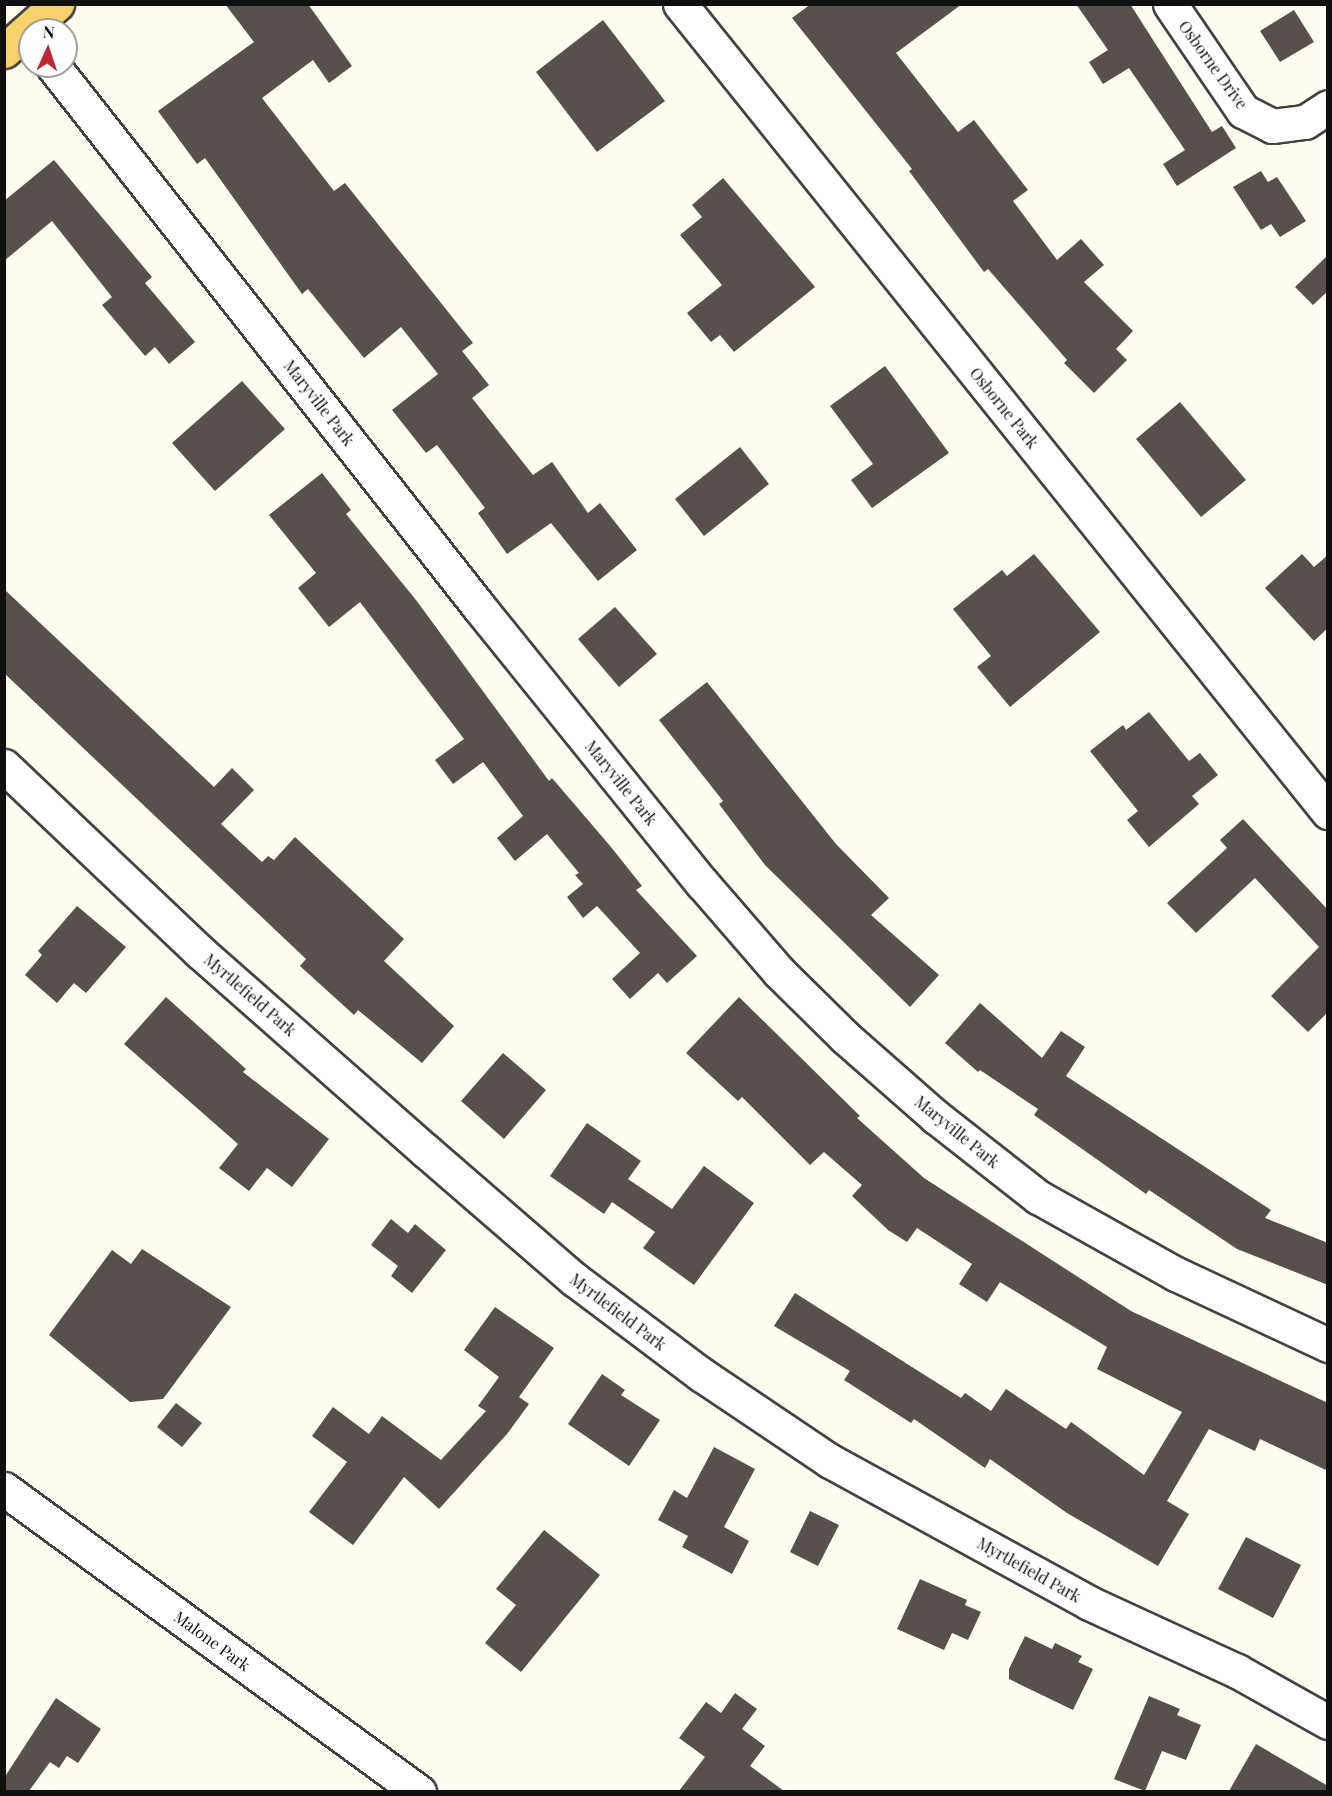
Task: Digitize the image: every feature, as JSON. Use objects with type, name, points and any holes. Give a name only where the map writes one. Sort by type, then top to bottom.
[{"type":"main road","points":[[43,18],[57,4]]},
{"type":"street","name":"Osborne Park","points":[[680,4],[1328,812]]},
{"type":"street","name":"Osborne Drive","points":[[1170,4],[1243,111],[1272,126],[1305,122],[1328,107]]},
{"type":"street","name":"Maryville Park","points":[[62,78],[486,616],[702,884],[779,972],[846,1038],[936,1117],[1038,1197],[1176,1274],[1328,1345]]},
{"type":"street","name":"Myrtlefield Park","points":[[4,766],[200,951],[435,1159],[574,1279],[702,1375],[830,1461],[1089,1603],[1237,1671],[1328,1722]]},
{"type":"street","name":"Malone Park","points":[[4,1489],[419,1791]]},
{"type":"building","points":[[225,4],[308,4],[352,66],[329,83],[313,60],[262,98],[334,191],[345,183],[473,343],[462,351],[489,385],[472,398],[533,475],[552,462],[588,513],[600,503],[637,550],[598,581],[551,523],[507,554],[478,513],[485,508],[437,445],[426,453],[392,410],[438,374],[401,327],[364,358],[308,289],[302,294],[205,158],[197,164],[158,111],[254,42]]},
{"type":"building","points":[[811,4],[962,4],[896,53],[958,132],[974,120],[1028,190],[1013,201],[1057,260],[1081,239],[1104,265],[1084,282],[1133,331],[1116,349],[1127,360],[1094,393],[1064,363],[1067,360],[988,269],[984,272],[909,171],[912,169],[792,18]]},
{"type":"building","points":[[1076,4],[1130,4],[1212,132],[1222,126],[1236,148],[1177,186],[1163,164],[1185,150],[1129,68],[1103,84],[1089,62],[1108,50]]},
{"type":"building","points":[[1294,10],[1314,42],[1280,62],[1260,31]]},
{"type":"building","points":[[603,20],[665,101],[597,152],[536,72]]},
{"type":"building","points":[[54,160],[152,277],[145,283],[195,342],[169,364],[155,347],[145,356],[102,305],[112,297],[52,221],[4,261],[4,201]]},
{"type":"building","points":[[1261,171],[1268,182],[1277,177],[1306,221],[1280,237],[1271,224],[1261,230],[1233,187]]},
{"type":"building","points":[[723,178],[815,287],[734,352],[720,335],[711,342],[687,313],[722,285],[680,235],[702,217],[692,205]]},
{"type":"building","points":[[1328,255],[1328,291],[1313,305],[1295,287]]},
{"type":"building","points":[[885,366],[949,453],[872,508],[851,480],[873,464],[830,406]]},
{"type":"building","points":[[242,381],[285,429],[215,491],[172,443]]},
{"type":"building","points":[[1180,402],[1246,480],[1201,517],[1136,439]]},
{"type":"building","points":[[740,447],[769,484],[704,536],[675,499]]},
{"type":"building","points":[[322,473],[351,510],[346,514],[416,600],[549,781],[552,778],[611,847],[642,886],[636,890],[697,956],[667,983],[658,973],[630,999],[612,979],[640,953],[597,906],[583,918],[567,897],[583,884],[575,875],[579,873],[547,834],[515,861],[497,838],[523,816],[483,762],[453,784],[435,760],[464,739],[360,602],[329,627],[298,588],[316,573],[269,515]]},
{"type":"building","points":[[1034,554],[1100,632],[1010,707],[977,667],[991,656],[953,609],[1002,570],[1007,576]]},
{"type":"building","points":[[1302,554],[1314,567],[1328,555],[1328,628],[1314,641],[1265,588]]},
{"type":"building","points":[[4,589],[214,787],[232,768],[254,790],[221,824],[262,862],[268,856],[274,860],[295,837],[404,939],[384,961],[454,1026],[422,1063],[358,1010],[354,1015],[300,966],[306,959],[4,673]]},
{"type":"building","points":[[615,607],[657,654],[619,687],[578,639]]},
{"type":"building","points":[[707,682],[836,844],[889,898],[871,915],[939,975],[910,1007],[765,865],[719,804],[723,801],[659,720]]},
{"type":"building","points":[[1149,712],[1189,761],[1200,753],[1218,775],[1192,796],[1199,804],[1149,847],[1127,820],[1138,811],[1090,751],[1123,725],[1126,730]]},
{"type":"building","points":[[1243,819],[1328,910],[1328,1012],[1308,1032],[1271,996],[1319,947],[1255,878],[1196,933],[1167,903],[1227,848],[1220,840]]},
{"type":"building","points":[[77,906],[126,947],[86,993],[74,983],[57,1003],[25,975],[42,955],[38,951]]},
{"type":"building","points":[[166,997],[246,1069],[243,1072],[329,1139],[292,1187],[267,1168],[249,1191],[219,1168],[238,1144],[124,1044]]},
{"type":"building","points":[[739,997],[860,1116],[857,1118],[924,1178],[1131,1311],[1328,1403],[1328,1471],[1260,1439],[1255,1451],[1209,1429],[1167,1501],[1189,1514],[1158,1566],[1067,1513],[990,1459],[985,1468],[914,1419],[911,1423],[844,1380],[850,1371],[774,1326],[795,1293],[961,1398],[965,1393],[991,1411],[1006,1389],[1066,1429],[1071,1422],[1144,1475],[1182,1412],[1097,1369],[1107,1347],[1000,1282],[987,1302],[959,1284],[972,1264],[917,1228],[907,1242],[888,1230],[852,1196],[862,1185],[824,1152],[810,1165],[742,1097],[738,1101],[686,1053]]},
{"type":"building","points":[[980,1003],[1042,1058],[1061,1031],[1085,1047],[1066,1076],[1271,1210],[1265,1218],[1328,1243],[1328,1285],[1237,1249],[1149,1190],[1146,1194],[1034,1115],[1038,1109],[980,1070],[978,1072],[945,1043]]},
{"type":"building","points":[[503,1053],[546,1090],[504,1139],[461,1101]]},
{"type":"building","points":[[587,1123],[641,1161],[628,1179],[672,1209],[704,1166],[754,1203],[694,1285],[643,1248],[655,1232],[612,1202],[604,1214],[550,1176]]},
{"type":"building","points":[[391,1219],[408,1233],[415,1224],[446,1250],[412,1293],[391,1276],[398,1266],[371,1245]]},
{"type":"building","points":[[142,1249],[231,1307],[163,1399],[130,1402],[49,1335],[112,1250],[131,1264]]},
{"type":"building","points":[[495,1307],[554,1348],[519,1397],[529,1404],[507,1434],[439,1509],[404,1477],[353,1545],[309,1512],[347,1462],[312,1436],[333,1407],[369,1434],[382,1416],[441,1460],[486,1411],[478,1406],[499,1377],[464,1350]]},
{"type":"building","points":[[602,1374],[625,1390],[621,1395],[660,1420],[629,1466],[568,1424]]},
{"type":"building","points":[[176,1403],[202,1423],[182,1447],[157,1427]]},
{"type":"building","points":[[714,1447],[755,1469],[724,1527],[749,1541],[732,1574],[682,1547],[688,1536],[658,1520],[674,1490],[687,1498]]},
{"type":"building","points":[[810,1511],[839,1525],[818,1566],[790,1552]]},
{"type":"building","points":[[544,1530],[600,1575],[521,1672],[485,1643],[516,1605],[496,1589]]},
{"type":"building","points":[[1246,1537],[1301,1565],[1273,1618],[1218,1589]]},
{"type":"building","points":[[920,1579],[967,1600],[965,1605],[981,1612],[968,1640],[952,1633],[944,1650],[897,1629]]},
{"type":"building","points":[[1025,1636],[1052,1649],[1055,1643],[1082,1656],[1078,1662],[1093,1669],[1073,1710],[1009,1679],[1009,1669]]},
{"type":"building","points":[[735,1693],[757,1709],[742,1729],[765,1746],[750,1766],[784,1791],[679,1791],[705,1757],[679,1738],[706,1702],[721,1713]]},
{"type":"building","points":[[1149,1696],[1180,1709],[1177,1715],[1201,1725],[1186,1760],[1162,1751],[1145,1791],[1114,1779]]},
{"type":"building","points":[[56,1698],[101,1729],[78,1763],[67,1756],[59,1768],[50,1762],[29,1791],[4,1791],[4,1778]]},
{"type":"building","points":[[1256,1744],[1328,1786],[1328,1791],[1229,1791]]}]
